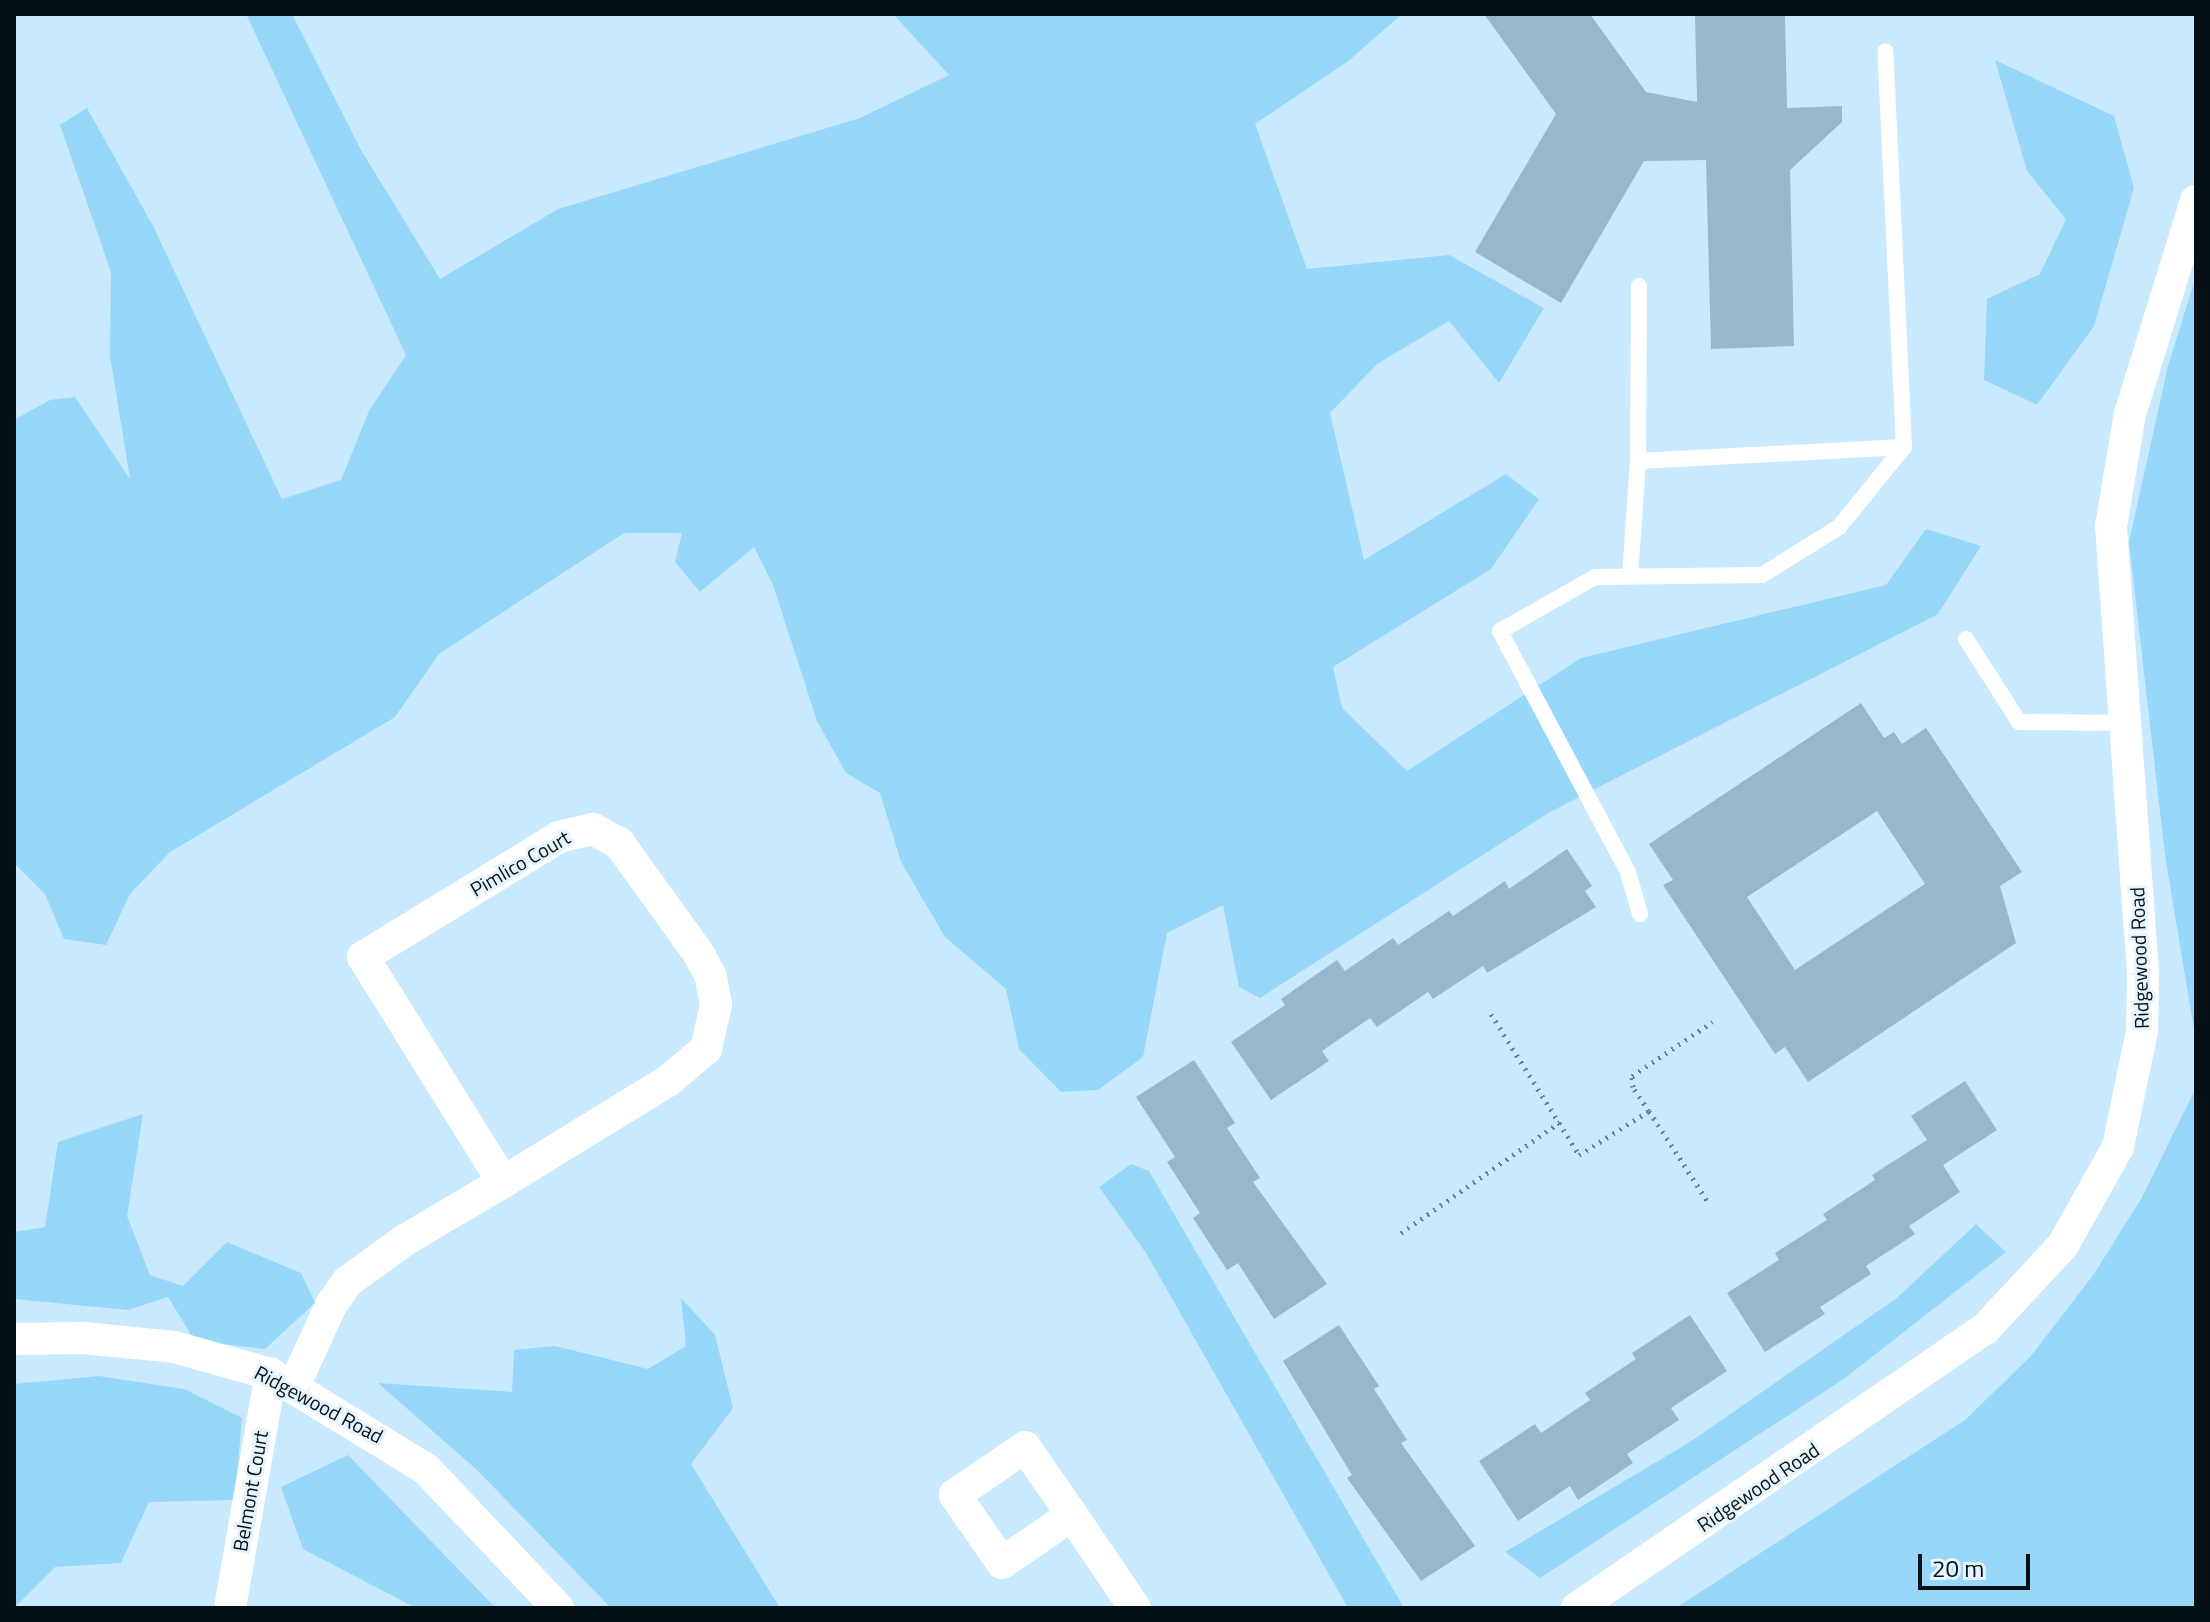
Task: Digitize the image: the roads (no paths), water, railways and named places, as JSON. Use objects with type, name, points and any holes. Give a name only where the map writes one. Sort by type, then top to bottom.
[{"type":"street","name":"Ridgewood Road","points":[[1577,1608],[1974,1338],[2027,1289],[2093,1199],[2118,1147],[2142,1031],[2111,526],[2118,471],[2138,386],[2196,201]]},
{"type":"street","name":"Pimlico Court","points":[[283,1380],[347,1282],[683,1071],[713,1036],[714,993],[699,954],[619,843],[593,829],[559,837],[363,957],[503,1182]]},
{"type":"street","name":"Ridgewood Road","points":[[14,1339],[83,1338],[174,1347],[283,1380],[426,1469],[558,1608]]},
{"type":"street","name":"Belmont Court","points":[[230,1608],[283,1380]]},
{"type":"street","points":[[1072,1515],[1135,1608]]},
{"type":"lane","points":[[1640,914],[1628,872],[1500,631],[1595,577],[1762,575],[1839,527],[1904,447],[1885,51]]},
{"type":"lane","points":[[1630,576],[1638,461],[1639,286]]},
{"type":"lane","points":[[1638,461],[1904,447]]},
{"type":"lane","points":[[1966,639],[2019,722],[2125,723]]}]
